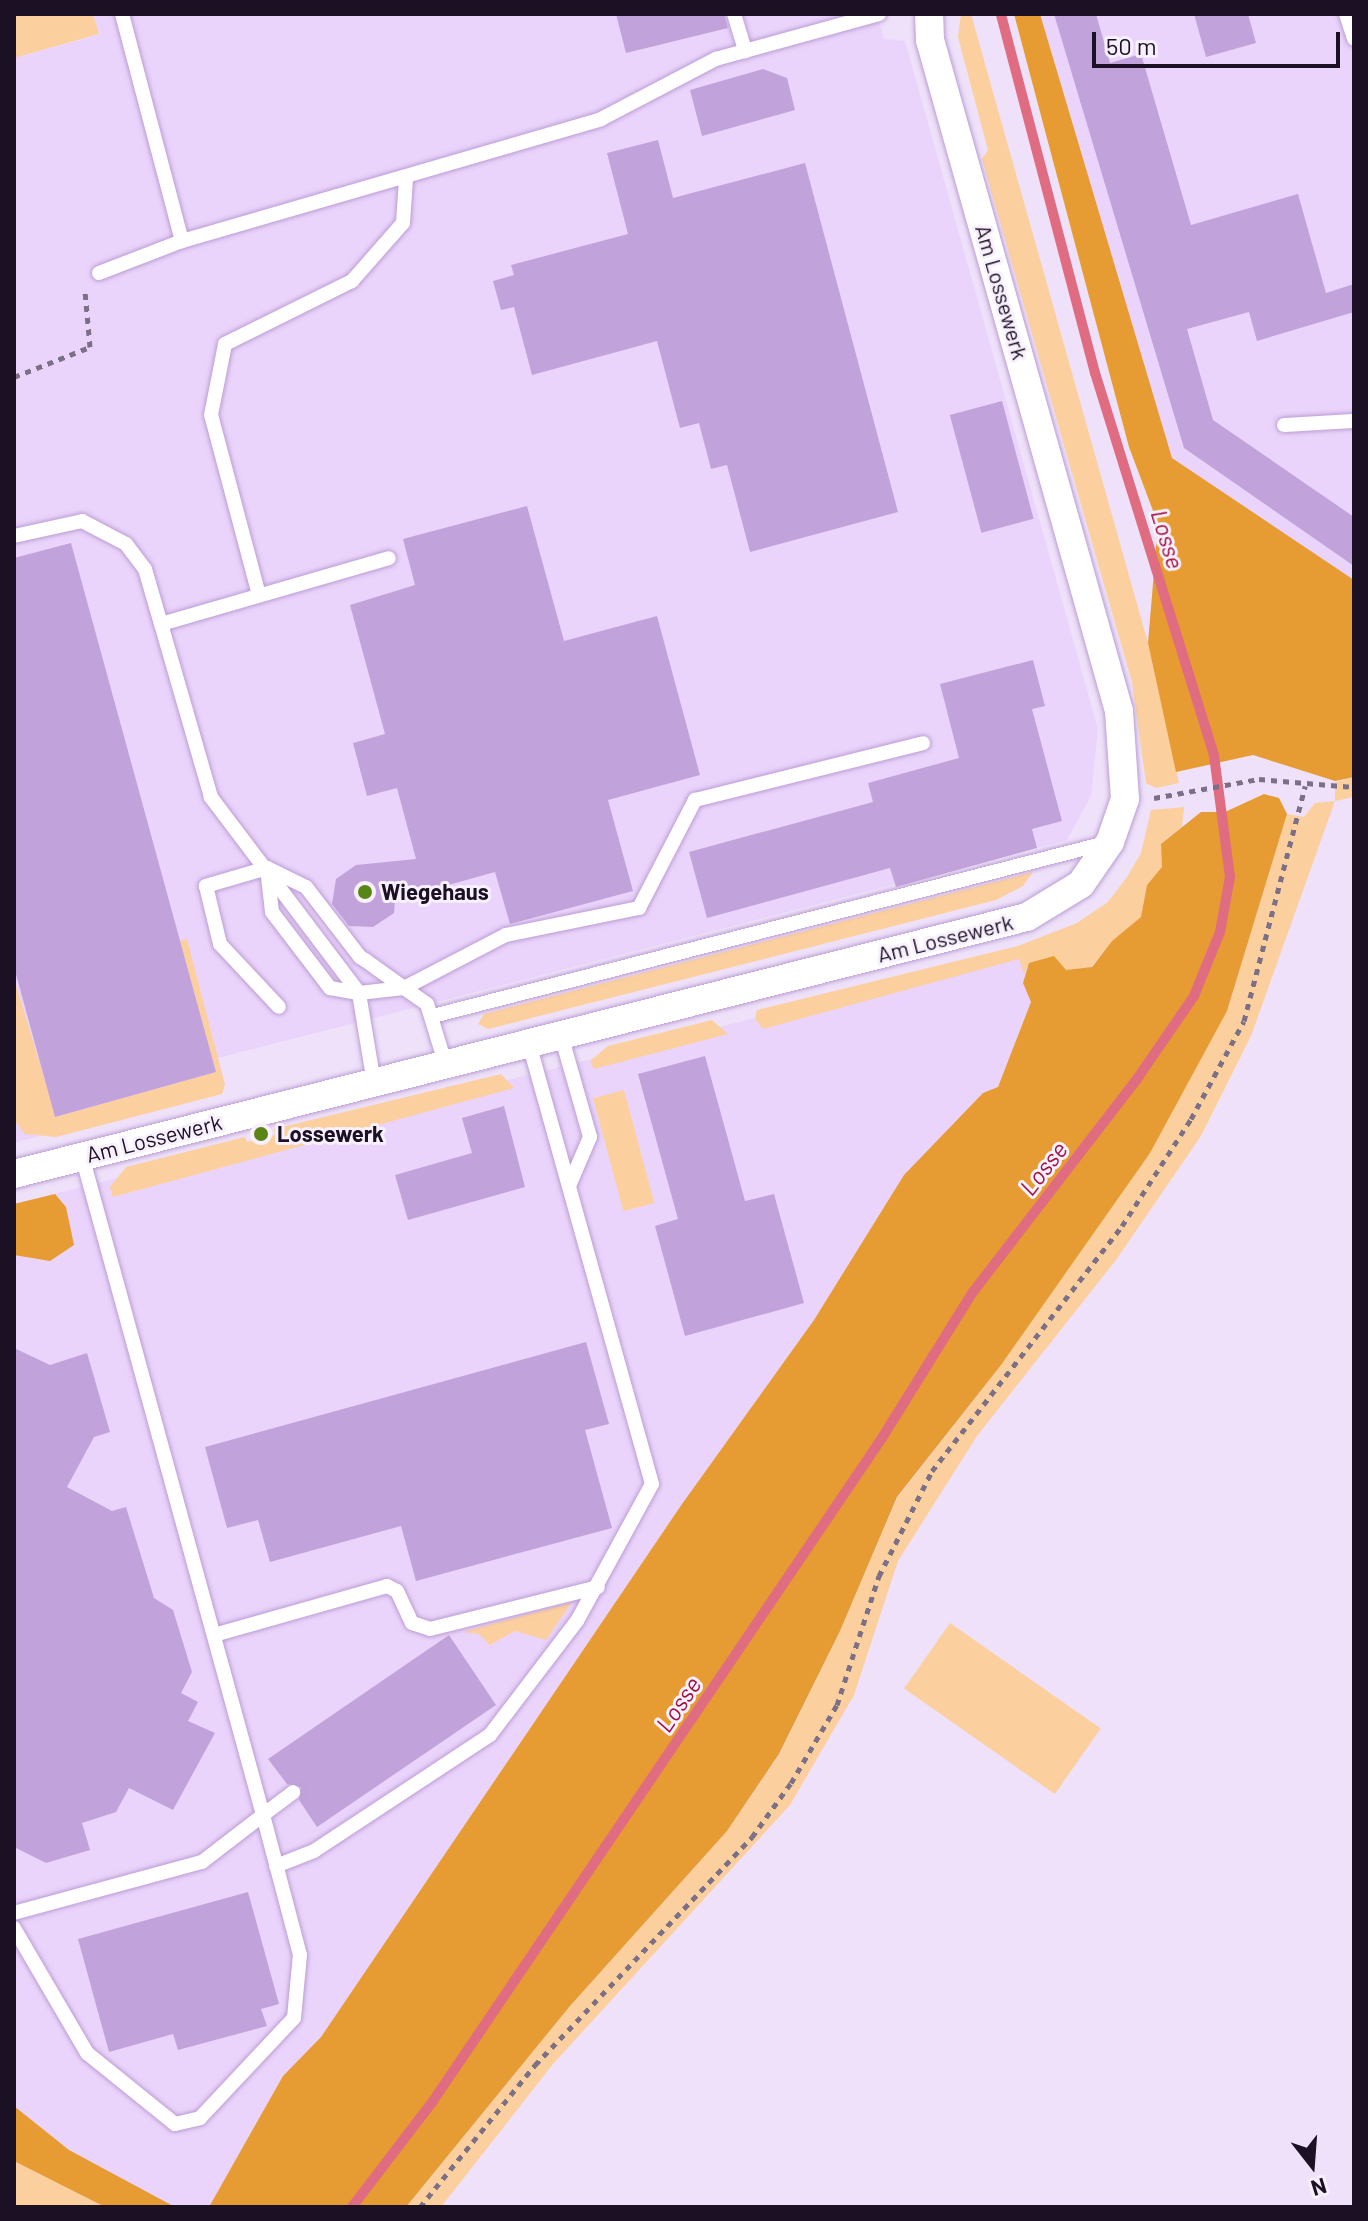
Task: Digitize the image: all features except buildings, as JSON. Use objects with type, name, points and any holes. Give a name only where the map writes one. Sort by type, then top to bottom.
[{"type":"street","name":"Am Lossewerk","points":[[14,1174],[1027,917],[1081,884],[1110,842],[1125,799],[1119,711],[930,40],[929,14]]},
{"type":"lane","points":[[122,14],[182,241]]},
{"type":"lane","points":[[734,14],[745,51]]},
{"type":"lane","points":[[99,273],[182,241],[406,179],[601,119],[716,59],[879,14]]},
{"type":"lane","points":[[1346,14],[1354,39]]},
{"type":"lane","points":[[259,595],[211,415],[225,344],[352,281],[403,223],[406,179]]},
{"type":"lane","points":[[1284,425],[1354,421]]},
{"type":"lane","points":[[14,536],[82,521],[126,544],[145,569],[211,797],[359,993],[374,1083]]},
{"type":"lane","points":[[161,624],[389,558]]},
{"type":"lane","points":[[267,868],[272,912],[330,988],[359,993],[404,988],[506,935],[639,908],[695,800],[923,743]]},
{"type":"lane","points":[[433,1016],[1110,842]]},
{"type":"lane","points":[[279,1007],[220,944],[206,886],[267,868],[306,887],[360,957],[427,1004],[446,1066]]},
{"type":"lane","points":[[561,1035],[590,1137],[569,1186]]},
{"type":"lane","points":[[276,1866],[314,1851],[490,1735],[516,1707],[598,1587],[652,1484],[529,1044]]},
{"type":"lane","points":[[14,1928],[87,2053],[175,2124],[200,2118],[294,2018],[300,1955],[82,1156]]},
{"type":"lane","points":[[214,1635],[387,1586],[397,1591],[412,1623],[430,1629],[598,1587]]},
{"type":"lane","points":[[14,1913],[202,1862],[293,1792]]},
{"type":"path","points":[[14,377],[90,347],[84,286],[99,273]]},
{"type":"path","points":[[1182,796],[1259,779],[1305,786],[1354,787]]},
{"type":"path","points":[[420,2207],[525,2077],[752,1837],[791,1783],[837,1705],[879,1576],[932,1471],[1122,1226],[1191,1119],[1244,1021],[1305,786]]},
{"type":"shaded area","points":[[14,14],[93,14],[99,34],[14,58]]},
{"type":"shaded area","points":[[93,14],[877,14],[884,39],[905,41],[1098,729],[1091,796],[1067,840],[218,1058],[225,1085],[14,1143],[14,58],[98,35]]},
{"type":"shaded area","points":[[961,14],[971,14],[1148,643],[1179,783],[1156,788],[1146,783],[1132,682],[982,159],[988,150],[958,37]]},
{"type":"shaded area","points":[[1014,14],[1040,14],[1172,458],[1354,580],[1354,777],[1335,781],[1253,755],[1176,772],[1148,643],[1158,524],[1129,447]]},
{"type":"shaded area","points":[[1040,14],[1354,14],[1354,580],[1172,458]]},
{"type":"shaded area","points":[[1354,777],[1354,797],[1335,801],[1335,782]]},
{"type":"shaded area","points":[[1264,794],[1279,798],[1287,814],[1227,1011],[1150,1153],[1001,1365],[897,1497],[840,1631],[779,1754],[727,1831],[570,2006],[406,2207],[209,2207],[283,2076],[321,2037],[682,1504],[814,1320],[904,1175],[983,1093],[998,1087],[1031,1002],[1023,983],[1029,963],[1054,956],[1066,970],[1092,967],[1112,941],[1141,917],[1147,885],[1162,867],[1161,844],[1201,812],[1225,812]]},
{"type":"shaded area","points":[[1335,801],[1251,1036],[1201,1136],[1116,1260],[977,1436],[898,1561],[854,1695],[790,1805],[553,2064],[441,2207],[406,2207],[570,2006],[727,1831],[779,1755],[840,1631],[897,1498],[1001,1365],[1227,1011],[1287,814],[1304,817],[1315,803]]},
{"type":"shaded area","points":[[1184,807],[1182,827],[1161,844],[1162,867],[1147,885],[1141,918],[1112,941],[1091,967],[1066,971],[1029,963],[1024,974],[1019,959],[763,1029],[755,1019],[757,1010],[1018,946],[1077,923],[1108,902],[1127,877],[1141,853],[1151,810]]},
{"type":"shaded area","points":[[1033,872],[1023,886],[996,900],[488,1029],[478,1024],[484,1014]]},
{"type":"shaded area","points":[[187,939],[225,1085],[222,1094],[56,1137],[25,1134],[14,1120],[14,978],[56,1117],[216,1072],[180,941]]},
{"type":"shaded area","points":[[1030,949],[1032,1002],[998,1088],[904,1175],[814,1320],[682,1504],[321,2037],[283,2076],[209,2207],[105,2207],[14,2161],[14,1204]]},
{"type":"shaded area","points":[[712,1020],[728,1034],[594,1069],[590,1061],[608,1046]]},
{"type":"shaded area","points":[[501,1074],[514,1088],[113,1197],[110,1187],[126,1167],[245,1137],[247,1142],[275,1135],[274,1129]]},
{"type":"shaded area","points":[[624,1090],[654,1203],[623,1211],[593,1098]]},
{"type":"shaded area","points":[[55,1194],[66,1207],[74,1245],[50,1261],[14,1255],[14,1204]]},
{"type":"shaded area","points":[[572,1602],[546,1640],[515,1631],[490,1645],[479,1634],[463,1632]]},
{"type":"shaded area","points":[[950,1623],[1101,1729],[1055,1794],[904,1689]]},
{"type":"shaded area","points":[[14,2106],[69,2150],[175,2207],[105,2207],[14,2161]]},
{"type":"shaded area","points":[[14,2161],[105,2207],[14,2207]]},
{"type":"waterway","name":"Losse","points":[[352,2207],[433,2101],[882,1438],[973,1292],[1137,1079],[1194,996],[1220,932],[1230,877],[1214,755],[1095,373],[1001,14]]},
{"type":"place","name":"Wiegehaus","points":[[365,892]]},
{"type":"place","name":"Lossewerk","points":[[261,1134]]}]
